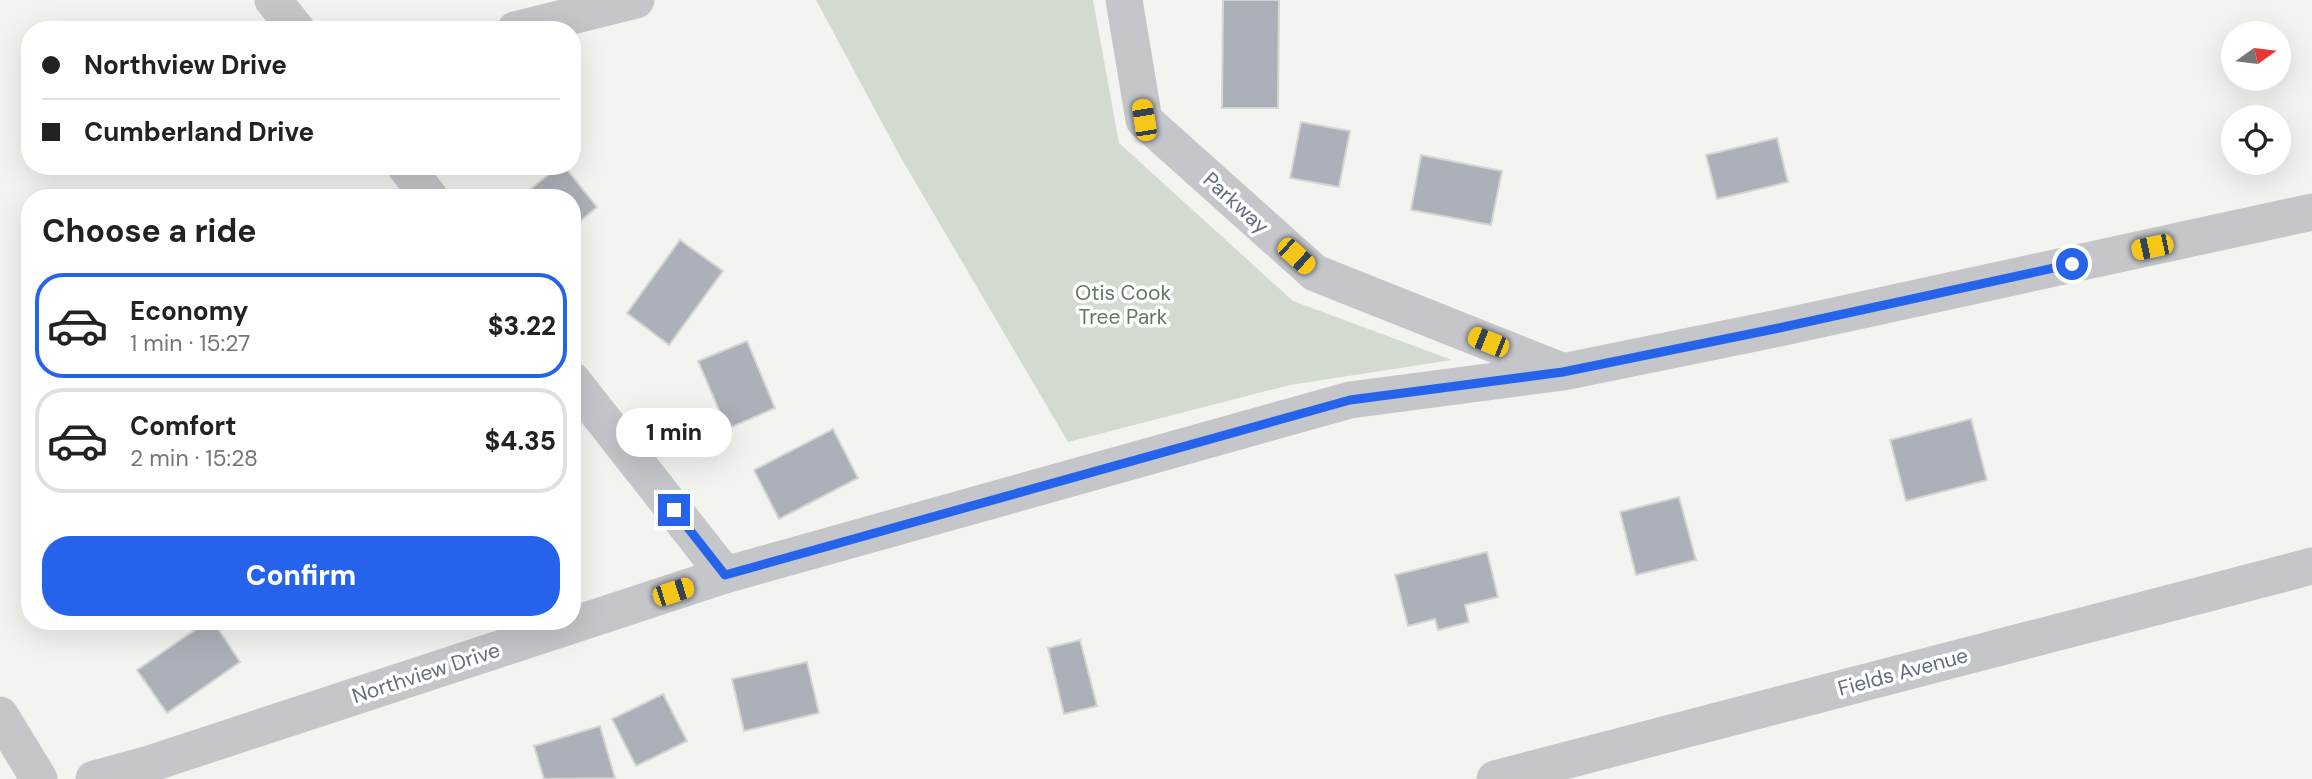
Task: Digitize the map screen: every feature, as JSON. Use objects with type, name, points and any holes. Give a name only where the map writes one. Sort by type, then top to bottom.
[{"type":"street","points":[[273,0],[290,21]]},
{"type":"street","points":[[551,21],[636,0]]},
{"type":"street","name":"Parkway","points":[[1124,0],[1144,120],[1315,273],[1563,372]]},
{"type":"street","points":[[412,175],[423,189]]},
{"type":"street","name":"Northview Drive","points":[[581,622],[725,575],[1350,400],[1563,372],[2312,212]]},
{"type":"street","points":[[581,391],[725,575]]},
{"type":"street","name":"Fields Avenue","points":[[1495,779],[2312,566]]},
{"type":"street","name":"Northview Drive","points":[[94,779],[149,764],[557,630]]},
{"type":"street","points":[[0,715],[38,779]]},
{"type":"green space","name":"Otis Cook Tree Park","points":[[816,0],[1093,0],[1119,143],[1293,301],[1452,360],[1290,385],[1068,442],[901,158]]},
{"type":"building","points":[[1223,0],[1279,0],[1278,108],[1222,108]]},
{"type":"building","points":[[1301,122],[1350,131],[1339,187],[1290,178]]},
{"type":"building","points":[[1777,138],[1788,182],[1717,199],[1706,155]]},
{"type":"building","points":[[1421,155],[1502,171],[1491,225],[1411,210]]},
{"type":"building","points":[[548,175],[571,175],[597,207],[581,220],[581,189],[531,189]]},
{"type":"building","points":[[680,240],[723,271],[669,345],[627,313]]},
{"type":"building","points":[[747,341],[775,408],[727,429],[698,361]]},
{"type":"building","points":[[1971,419],[1987,480],[1906,501],[1890,440]]},
{"type":"building","points":[[833,429],[858,478],[779,519],[754,470]]},
{"type":"building","points":[[1679,497],[1696,560],[1636,575],[1620,512]]},
{"type":"building","points":[[1487,552],[1498,597],[1465,605],[1469,622],[1438,630],[1435,619],[1408,626],[1395,575]]},
{"type":"building","points":[[195,630],[219,630],[240,662],[167,713],[137,670]]},
{"type":"building","points":[[1080,640],[1097,706],[1064,714],[1048,648]]},
{"type":"building","points":[[807,662],[819,713],[744,731],[732,679]]},
{"type":"building","points":[[663,694],[687,741],[636,766],[612,719]]},
{"type":"building","points":[[600,726],[615,778],[544,779],[534,746]]},
{"type":"route","points":[[674,510],[725,575],[1350,400],[1563,372],[2072,264]]}]
